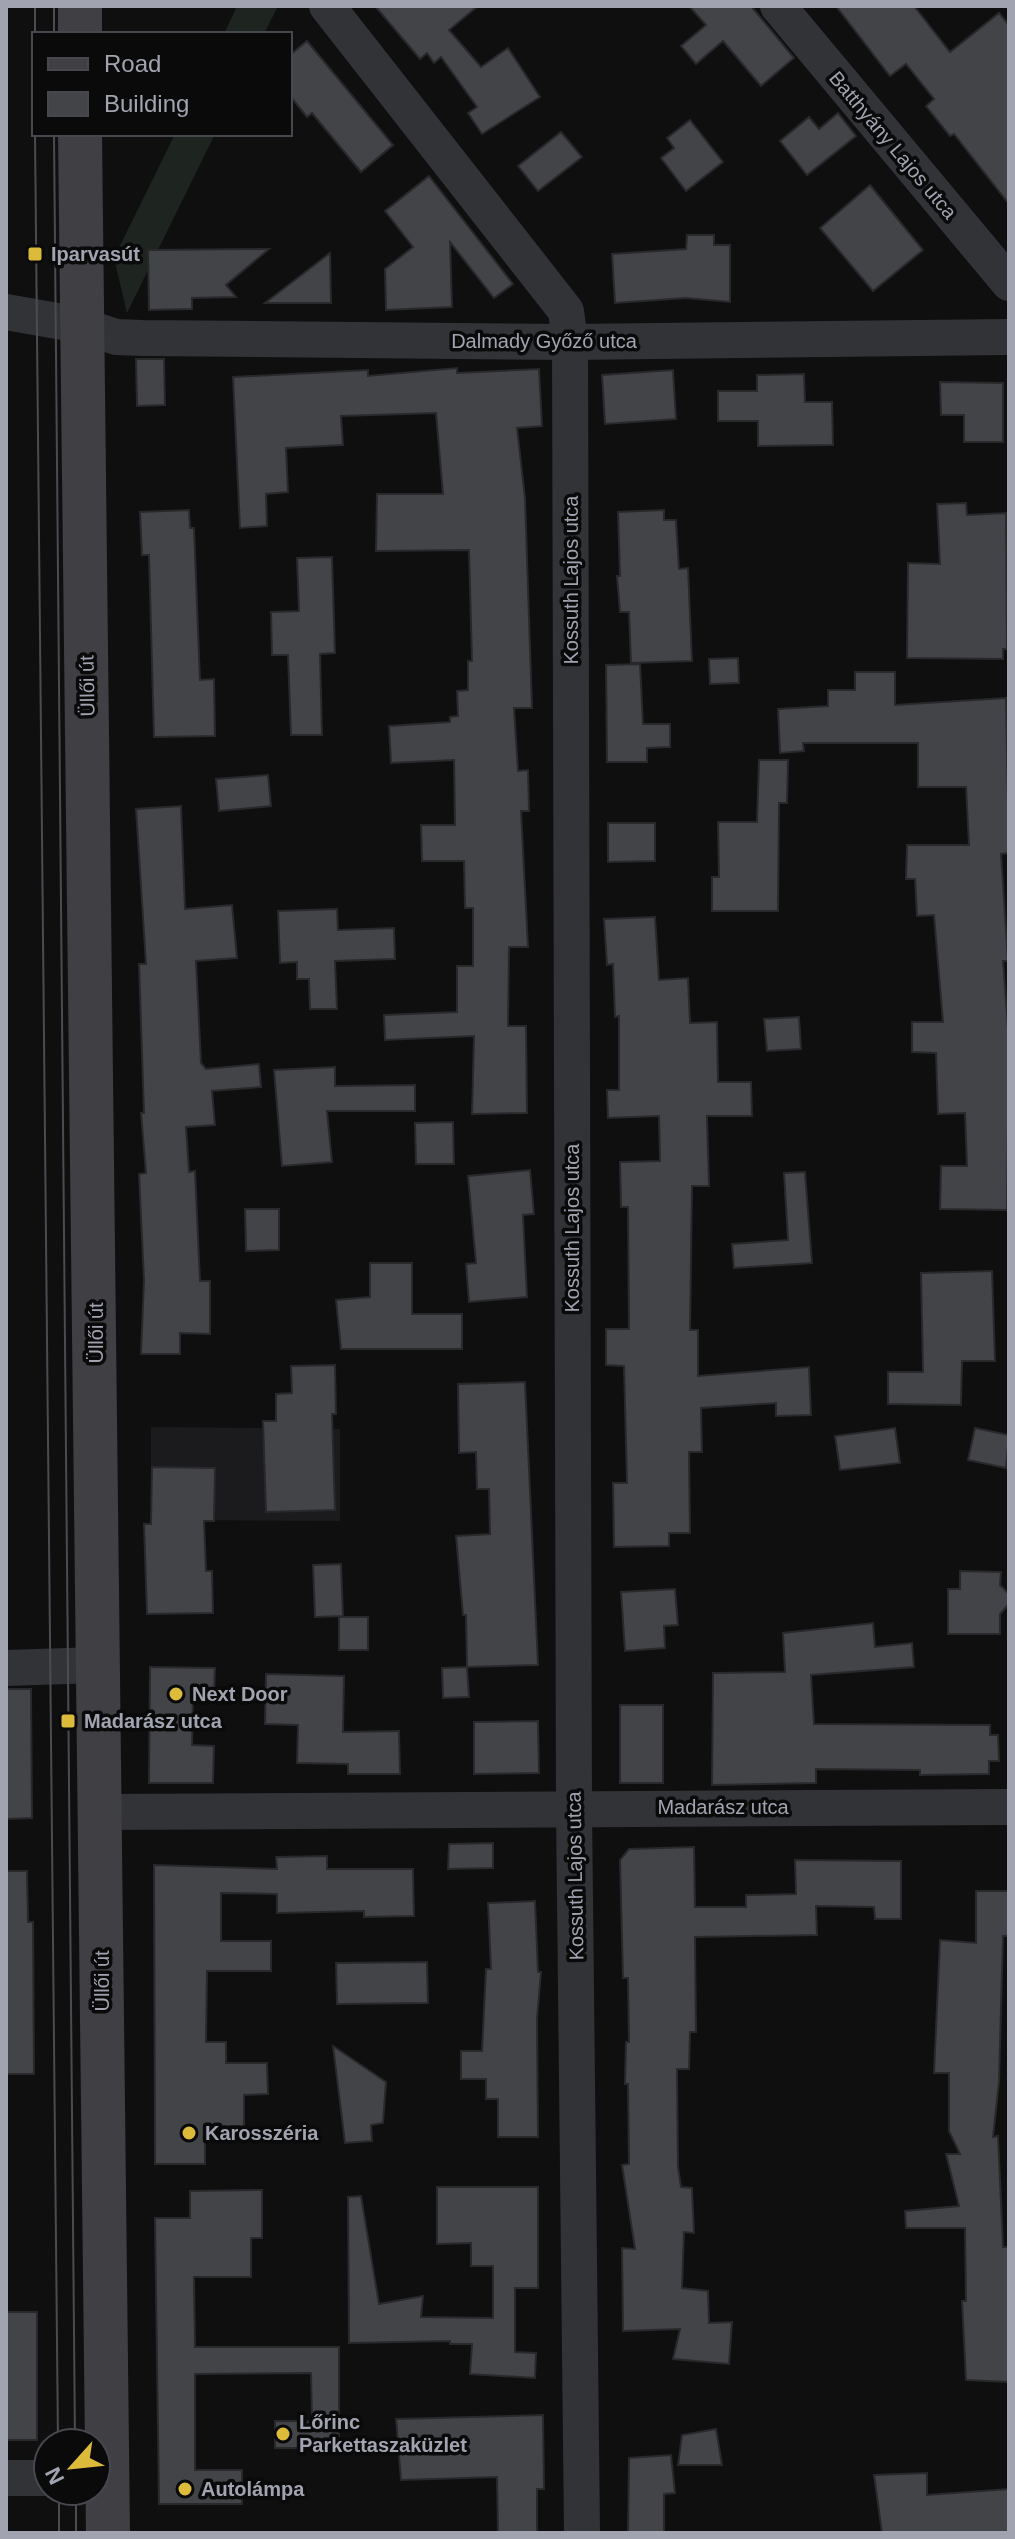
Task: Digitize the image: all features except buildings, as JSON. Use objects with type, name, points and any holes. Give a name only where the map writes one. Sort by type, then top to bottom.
[{"type":"main road","points":[[80,6],[80,32]]},
{"type":"main road","name":"Üllői út","points":[[80,136],[100,1812],[102,2427]]},
{"type":"main road","name":"Üllői út","points":[[105,2507],[108,2533]]},
{"type":"street","name":"Kossuth Lajos utca","points":[[327,6],[566,311],[570,342],[574,1808],[582,2533]]},
{"type":"street","name":"Batthyány Lajos utca","points":[[778,6],[1009,283]]},
{"type":"street","name":"Dalmady Győző utca","points":[[8,320],[80,325],[116,337],[570,342],[1009,337]]},
{"type":"street","points":[[6,1668],[98,1665]]},
{"type":"street","name":"Madarász utca","points":[[100,1812],[1009,1807]]},
{"type":"street","points":[[6,2478],[32,2478]]},
{"type":"shaded area","points":[[237,6],[278,6],[265,32],[225,32]]},
{"type":"shaded area","points":[[174,136],[214,136],[127,313],[114,258]]},
{"type":"shaded area","points":[[151,1427],[340,1429],[340,1521],[151,1520]]},
{"type":"tram line","points":[[35,6],[35,32]]},
{"type":"tram line","points":[[54,6],[54,32]]},
{"type":"tram line","points":[[35,136],[58,2427]]},
{"type":"tram line","points":[[54,136],[75,2427]]},
{"type":"tram line","points":[[59,2507],[59,2533]]},
{"type":"tram line","points":[[76,2507],[76,2533]]},
{"type":"place","name":"Iparvasút","points":[[35,254]]},
{"type":"place","name":"Next Door","points":[[176,1694]]},
{"type":"place","name":"Madarász utca","points":[[68,1721]]},
{"type":"place","name":"Karosszéria","points":[[189,2133]]},
{"type":"place","name":"Lőrinc Parkettaszaküzlet","points":[[283,2434]]},
{"type":"place","name":"Autolámpa","points":[[185,2489]]}]
